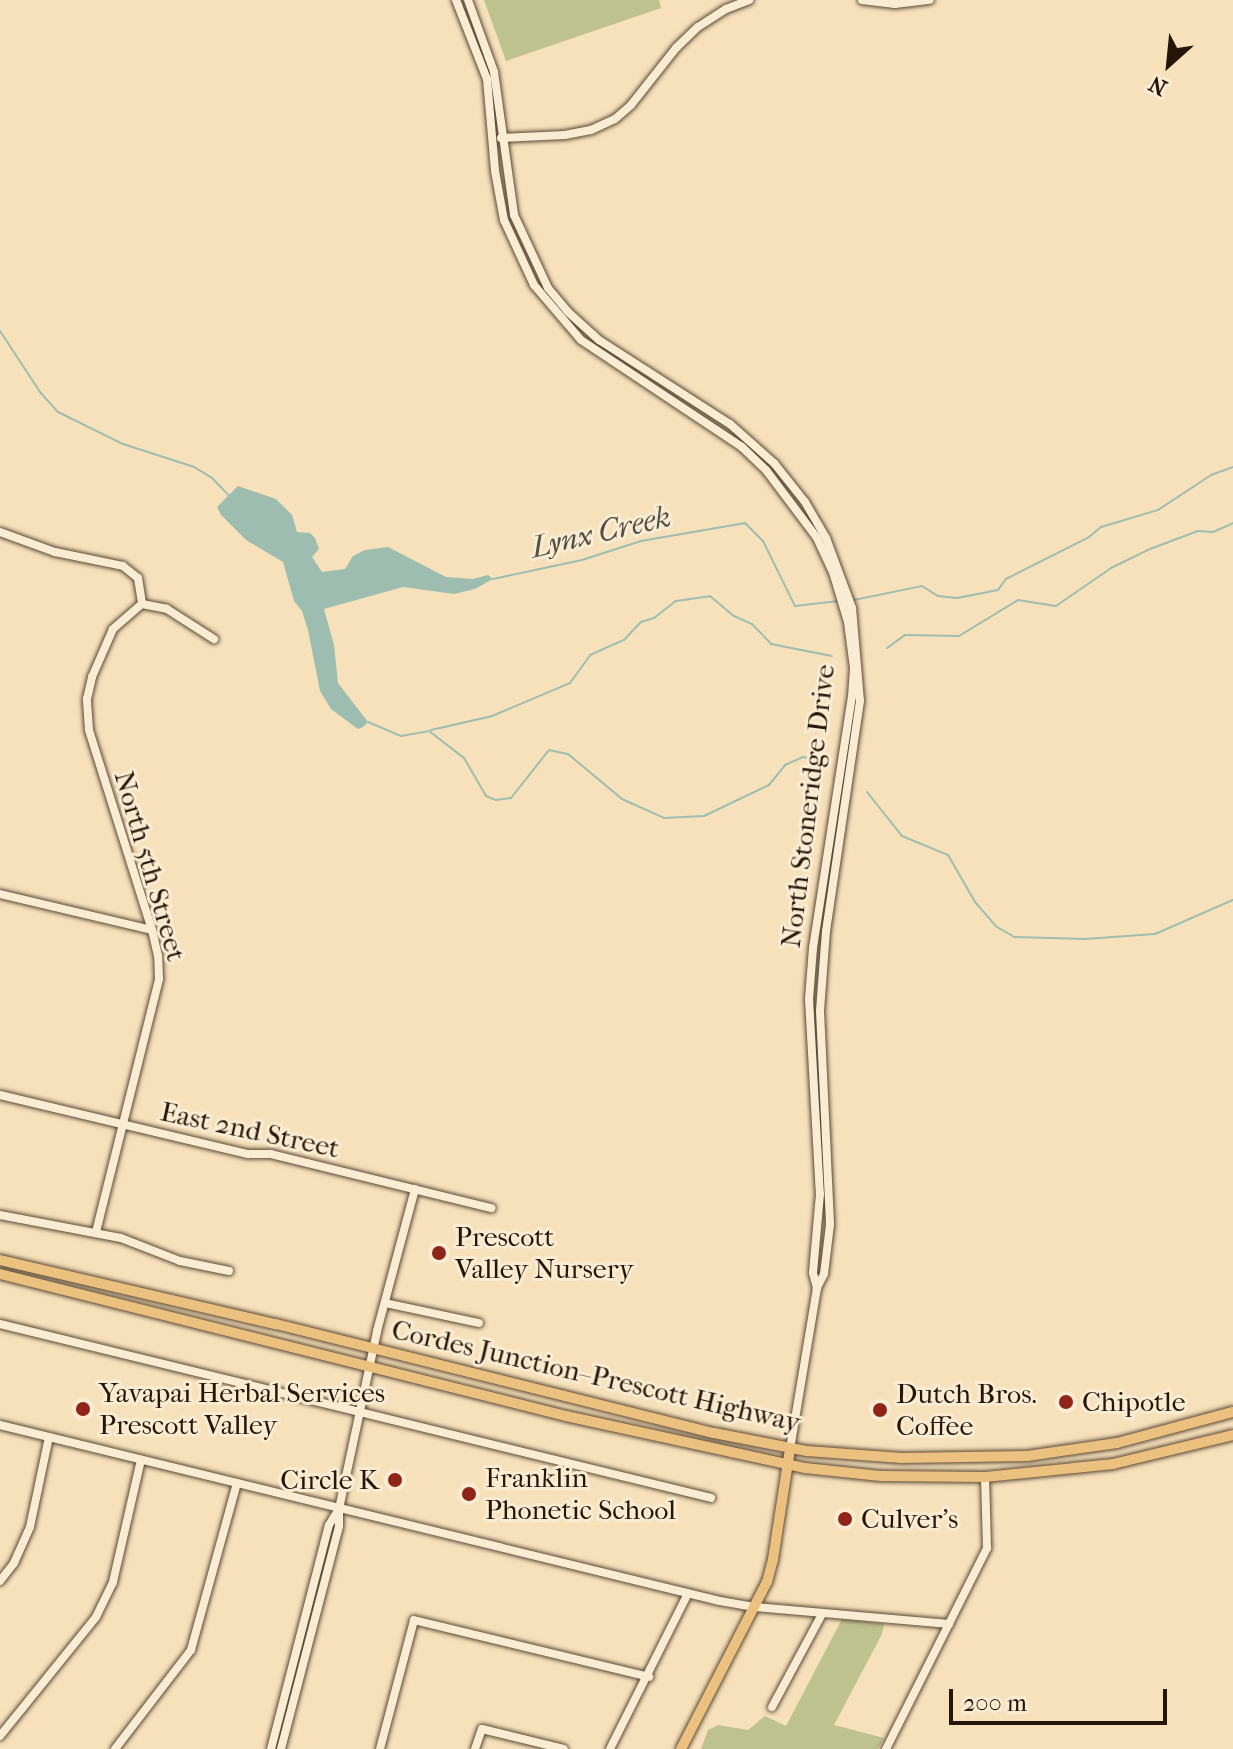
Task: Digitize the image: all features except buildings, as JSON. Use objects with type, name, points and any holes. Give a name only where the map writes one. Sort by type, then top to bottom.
[{"type":"main road","name":"Cordes Junction–Prescott Highway","points":[[0,1260],[790,1449],[902,1458],[1027,1456],[1117,1443],[1233,1412]]},
{"type":"main road","name":"Cordes Junction–Prescott Highway","points":[[0,1274],[566,1416],[788,1465],[881,1476],[985,1477],[1113,1464],[1233,1435]]},
{"type":"main road","name":"North Stoneridge Drive","points":[[681,1749],[755,1607],[773,1559],[790,1449]]},
{"type":"street","name":"North Stoneridge Drive","points":[[456,0],[487,79],[495,171],[504,220],[521,263],[546,303],[566,326],[602,356],[742,447],[784,490],[839,578]]},
{"type":"street","name":"North Stoneridge Drive","points":[[468,0],[494,72],[505,138],[507,187],[514,215],[522,240],[548,288],[568,312],[599,340],[730,424],[774,463],[810,511],[839,578],[853,633],[858,725],[821,978],[819,1035],[829,1163],[830,1225],[824,1274],[817,1288],[790,1449]]},
{"type":"street","points":[[494,138],[565,135],[591,130],[615,119],[631,105],[676,48],[698,27],[726,9],[749,0]]},
{"type":"street","points":[[862,0],[895,4],[925,0]]},
{"type":"street","points":[[0,532],[55,552],[123,566],[138,578],[142,604],[167,609],[214,639]]},
{"type":"street","name":"North 5th Street","points":[[96,1232],[159,979],[152,930],[89,730],[87,699],[92,677],[113,629],[142,604]]},
{"type":"street","points":[[0,894],[152,930]]},
{"type":"street","name":"East 2nd Street","points":[[0,1095],[248,1154],[271,1154],[491,1208]]},
{"type":"street","points":[[281,1749],[294,1688],[339,1526],[339,1509],[369,1367],[415,1189]]},
{"type":"street","points":[[0,1215],[121,1238],[180,1261],[229,1271]]},
{"type":"street","points":[[385,1303],[479,1323]]},
{"type":"street","points":[[0,1324],[711,1498]]},
{"type":"street","points":[[0,1425],[688,1593],[755,1607],[949,1624]]},
{"type":"street","points":[[0,1581],[14,1563],[30,1527],[49,1437]]},
{"type":"street","points":[[0,1736],[96,1617],[113,1582],[141,1460]]},
{"type":"street","points":[[886,1749],[987,1548],[985,1477]]},
{"type":"street","points":[[115,1749],[191,1650],[237,1483]]},
{"type":"street","points":[[610,1749],[649,1677],[688,1593]]},
{"type":"street","points":[[772,1707],[822,1614]]},
{"type":"street","points":[[380,1749],[414,1620],[649,1677]]},
{"type":"street","points":[[271,1749],[294,1688]]},
{"type":"street","points":[[475,1749],[482,1729],[564,1749]]},
{"type":"green space","points":[[484,0],[659,0],[661,8],[506,61]]},
{"type":"green space","points":[[842,1619],[884,1624],[882,1634],[834,1725],[884,1738],[878,1749],[701,1749],[708,1730],[718,1725],[748,1730],[765,1716],[786,1726]]},
{"type":"shaded area","points":[[238,486],[276,499],[292,515],[297,532],[310,533],[315,538],[319,549],[312,557],[322,572],[345,569],[353,556],[365,550],[388,547],[446,577],[473,579],[488,575],[493,579],[475,589],[454,594],[403,587],[324,609],[334,645],[338,683],[368,722],[363,727],[358,729],[331,709],[320,691],[308,630],[302,611],[294,601],[283,562],[246,540],[221,515],[217,507]]},
{"type":"waterway","name":"Lynx Creek","points":[[0,331],[40,392],[58,412],[123,444],[194,467],[212,478],[231,498]]},
{"type":"waterway","name":"Lynx Creek","points":[[854,600],[922,586],[938,596],[957,598],[998,590],[1006,579],[1089,537],[1101,527],[1158,510],[1211,475],[1233,467]]},
{"type":"waterway","name":"Lynx Creek","points":[[493,579],[582,560],[641,541],[745,523],[763,541],[795,606],[839,601]]},
{"type":"waterway","points":[[887,648],[905,635],[959,636],[1018,600],[1056,606],[1111,568],[1150,549],[1198,531],[1213,532],[1233,523]]},
{"type":"waterway","points":[[431,730],[492,716],[570,683],[590,655],[624,640],[641,622],[654,618],[676,601],[710,596],[734,616],[752,624],[771,644],[832,656]]},
{"type":"waterway","points":[[368,722],[401,736],[429,731],[464,758],[486,796],[496,800],[511,798],[549,750],[568,754],[622,799],[664,818],[704,816],[769,785],[785,765],[803,757],[827,762]]},
{"type":"waterway","points":[[867,792],[902,836],[948,855],[975,902],[997,927],[1014,937],[1085,939],[1155,934],[1233,900]]},
{"type":"place","name":"Prescott Valley Nursery","points":[[439,1253]]},
{"type":"place","name":"Chipotle","points":[[1066,1402]]},
{"type":"place","name":"Yavapai Herbal Services Prescott Valley","points":[[83,1409]]},
{"type":"place","name":"Dutch Bros. Coffee","points":[[880,1410]]},
{"type":"place","name":"Circle K","points":[[395,1480]]},
{"type":"place","name":"Franklin Phonetic School","points":[[469,1494]]},
{"type":"place","name":"Culver's","points":[[845,1519]]}]
